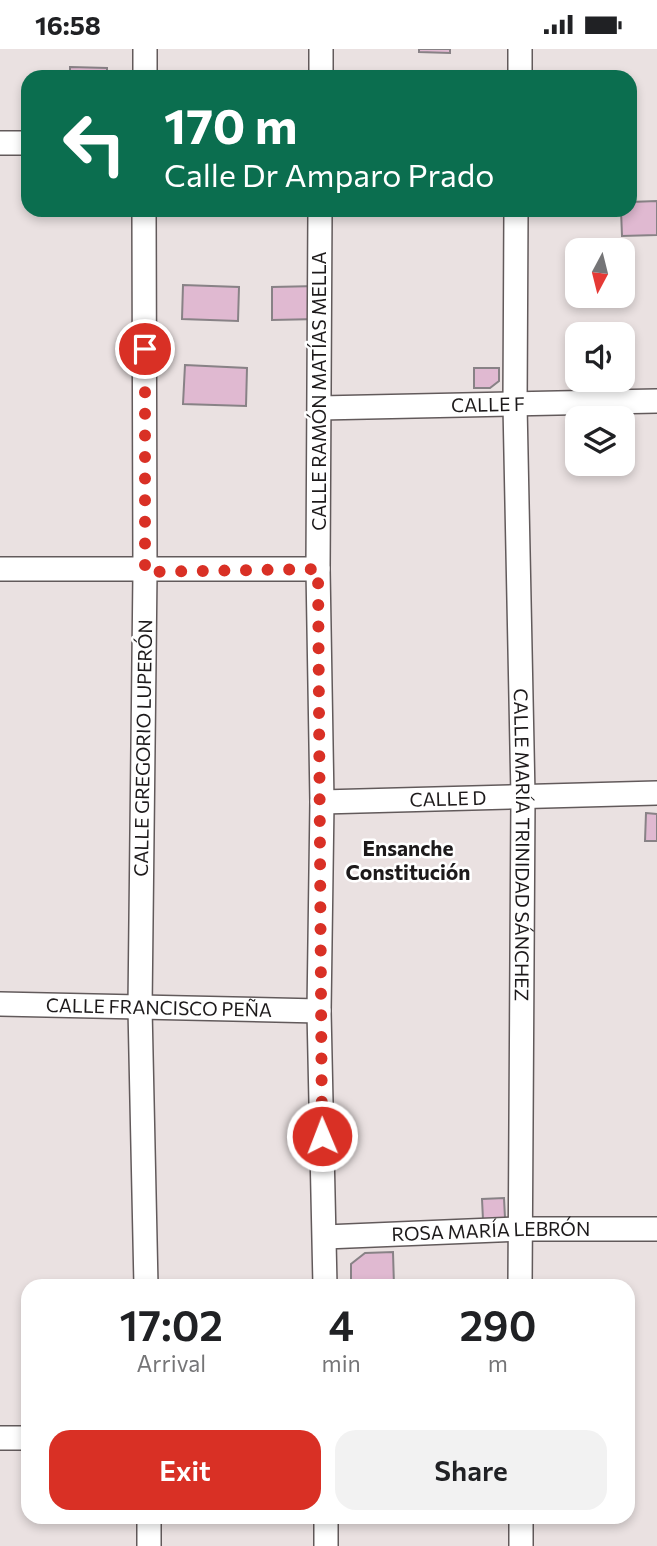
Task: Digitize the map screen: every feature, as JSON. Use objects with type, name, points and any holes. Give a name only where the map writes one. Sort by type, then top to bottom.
[{"type":"street","points":[[145,49],[145,70]]},
{"type":"street","points":[[321,49],[321,70]]},
{"type":"street","points":[[520,49],[520,70]]},
{"type":"street","points":[[0,143],[21,143]]},
{"type":"street","name":"CALLE GREGORIO LUPERÓN","points":[[144,217],[145,572],[140,1008],[146,1279]]},
{"type":"street","name":"CALLE RAMÓN MATÍAS MELLA","points":[[320,217],[318,569],[322,802],[319,1011],[325,1279]]},
{"type":"street","name":"CALLE MARÍA TRINIDAD SÁNCHEZ","points":[[516,217],[515,405],[523,796],[520,1279]]},
{"type":"street","name":"CALLE F","points":[[320,408],[657,401]]},
{"type":"street","points":[[0,569],[145,572],[318,569]]},
{"type":"street","name":"CALLE D","points":[[322,802],[657,793]]},
{"type":"street","name":"CALLE FRANCISCO PEÑA","points":[[0,1004],[319,1011]]},
{"type":"street","name":"ROSA MARÍA LEBRÓN","points":[[325,1237],[519,1229],[657,1229]]},
{"type":"street","points":[[0,1438],[21,1438]]},
{"type":"street","points":[[149,1524],[149,1546]]},
{"type":"street","points":[[326,1524],[326,1546]]},
{"type":"street","points":[[521,1524],[521,1546]]},
{"type":"building","points":[[419,49],[450,49],[450,53],[419,52]]},
{"type":"building","points":[[70,67],[107,68],[107,70],[70,70]]},
{"type":"building","points":[[657,201],[657,235],[622,236],[621,217],[637,217],[637,202]]},
{"type":"building","points":[[183,285],[239,287],[238,321],[182,319]]},
{"type":"building","points":[[317,286],[318,319],[272,320],[272,287]]},
{"type":"building","points":[[185,365],[247,368],[246,406],[183,404]]},
{"type":"building","points":[[474,368],[499,368],[499,381],[490,388],[474,388]]},
{"type":"building","points":[[646,813],[657,814],[657,841],[645,841]]},
{"type":"building","points":[[504,1198],[505,1218],[483,1220],[482,1199]]},
{"type":"building","points":[[393,1252],[394,1279],[351,1279],[351,1264],[365,1253]]},
{"type":"district","name":"Ensanche Constitución","points":[[408,861]]},
{"type":"route","points":[[145,349],[145,572],[318,569],[322,802],[319,1011],[322,1136]]}]
